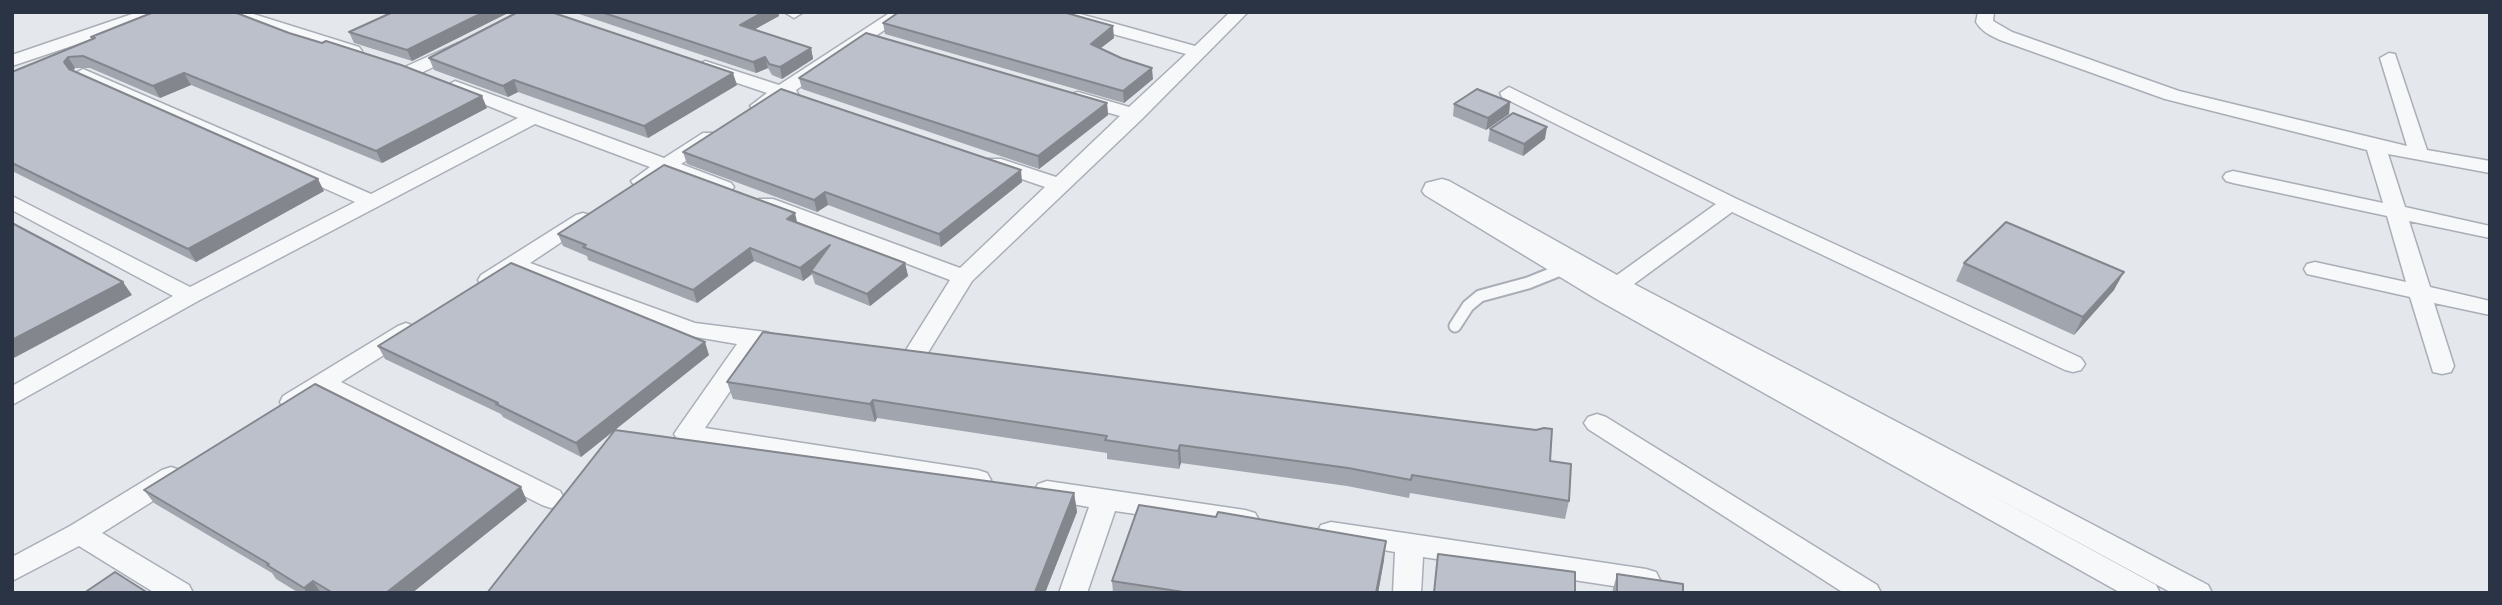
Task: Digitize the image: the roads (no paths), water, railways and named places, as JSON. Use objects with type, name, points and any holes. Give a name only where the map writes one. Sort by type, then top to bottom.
[{"type":"street","points":[[12,61],[155,12]]},
{"type":"street","points":[[229,12],[374,58]]},
{"type":"street","points":[[619,195],[904,12]]},
{"type":"street","points":[[1053,12],[1198,52]]},
{"type":"street","points":[[913,358],[963,278],[1240,12]]},
{"type":"street","points":[[1986,12],[1984,22],[1989,28],[2076,62],[2184,98],[2376,146],[2490,167]]},
{"type":"street","points":[[868,37],[895,44]]},
{"type":"street","points":[[471,41],[407,68],[963,278]]},
{"type":"street","points":[[2389,58],[2419,154]]},
{"type":"street","points":[[690,61],[808,101]]},
{"type":"street","points":[[83,74],[370,201]]},
{"type":"street","points":[[1055,91],[1135,115]]},
{"type":"street","points":[[1509,93],[1730,203],[2073,364]]},
{"type":"street","points":[[12,397],[190,296],[534,117]]},
{"type":"street","points":[[2376,146],[2442,366]]},
{"type":"street","points":[[980,158],[1059,185]]},
{"type":"street","points":[[2233,177],[2490,232]]},
{"type":"street","points":[[1612,290],[1563,269],[1432,191],[1433,187],[1441,185],[1612,290],[2138,584],[2198,593]]},
{"type":"street","points":[[12,202],[190,296]]},
{"type":"street","points":[[1612,290],[1730,203]]},
{"type":"street","points":[[469,293],[596,211]]},
{"type":"street","points":[[514,265],[692,330],[793,344]]},
{"type":"street","points":[[2315,269],[2490,308]]},
{"type":"street","points":[[276,412],[424,320]]},
{"type":"street","points":[[753,339],[687,434],[997,483]]},
{"type":"street","points":[[886,355],[941,362]]},
{"type":"street","points":[[322,383],[551,498]]},
{"type":"street","points":[[1597,423],[1867,593]]},
{"type":"street","points":[[12,570],[80,533],[195,462]]},
{"type":"street","points":[[1024,488],[1264,523]]},
{"type":"street","points":[[1073,593],[1105,500]]},
{"type":"street","points":[[1304,528],[1656,581]]},
{"type":"street","points":[[80,533],[179,593]]},
{"type":"street","points":[[1407,593],[1410,543]]},
{"type":"lane","points":[[1455,326],[1466,306],[1488,291],[1515,287],[1563,269]]}]
